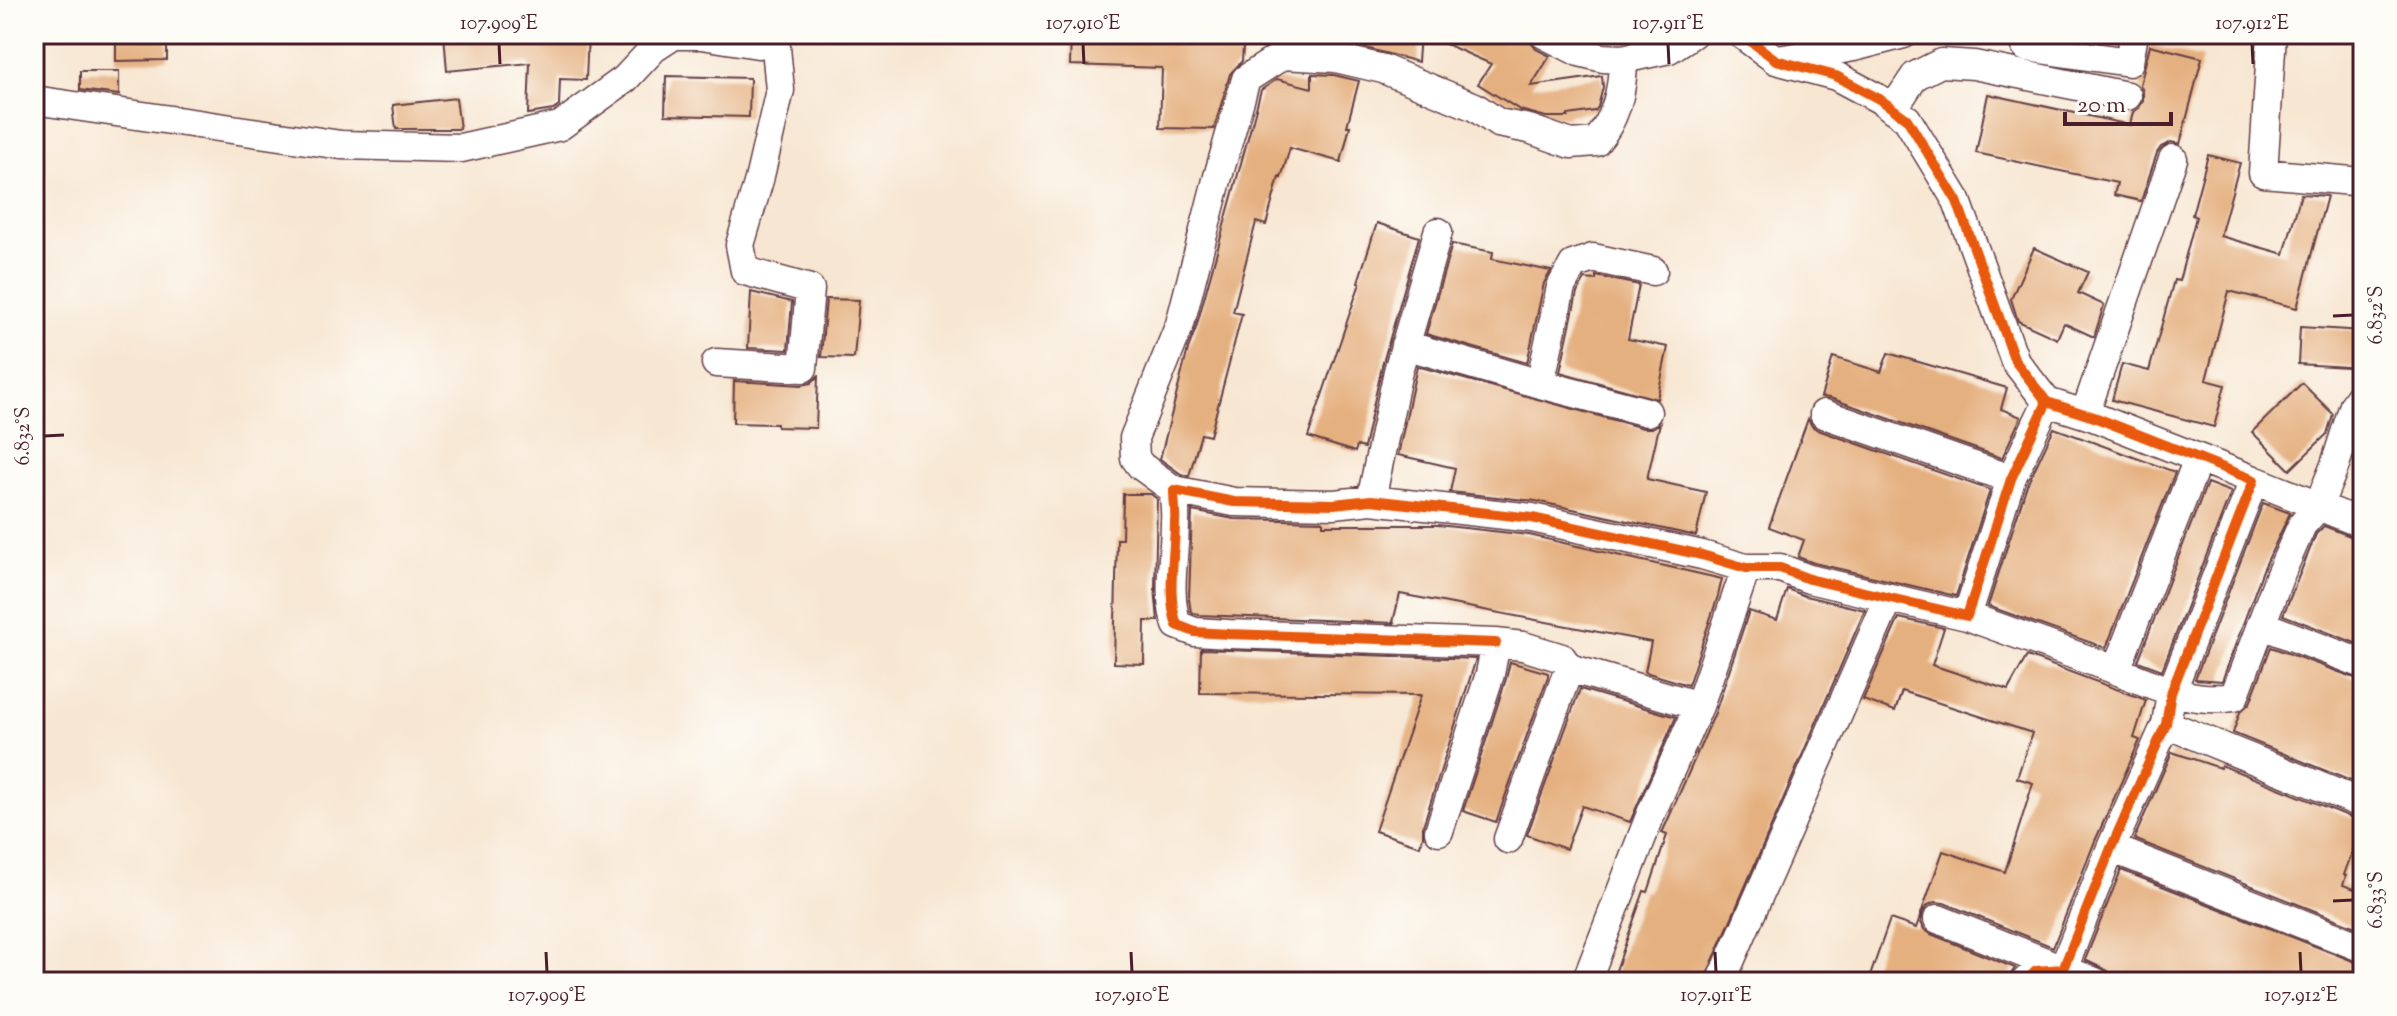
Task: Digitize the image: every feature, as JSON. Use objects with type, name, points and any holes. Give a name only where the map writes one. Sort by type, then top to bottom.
[{"type":"street","points":[[1544,34],[1579,52],[1623,59],[1669,49],[1692,34]]},
{"type":"street","points":[[1741,34],[1776,60],[1836,76],[1907,119],[1957,201],[2015,361],[2047,402],[2085,414],[2363,524]]},
{"type":"street","points":[[1776,60],[1854,47],[1904,34]]},
{"type":"street","points":[[2026,47],[2129,62],[2134,34]]},
{"type":"street","points":[[2272,34],[2263,173],[2363,182]]},
{"type":"street","points":[[34,100],[341,145],[461,148],[560,126],[625,79],[654,48],[674,35],[702,35],[758,44],[768,42],[775,36]]},
{"type":"street","points":[[716,363],[803,368],[810,289],[745,271],[740,245],[780,90],[775,36]]},
{"type":"street","points":[[1623,59],[1623,85],[1609,122],[1596,142],[1571,144],[1529,129],[1498,123],[1475,107],[1383,69],[1336,58],[1283,55],[1246,79],[1180,324],[1134,438],[1135,458],[1141,466],[1174,490],[1234,502],[1334,504],[1371,500],[1532,518],[1702,555],[1746,568],[1780,568],[1809,579],[1967,616],[2171,693],[2217,700],[2234,697],[2279,577],[2302,525],[2318,507],[2354,405],[2363,392]]},
{"type":"street","points":[[1893,109],[1915,76],[1941,63],[1974,65],[2127,96]]},
{"type":"street","points":[[2085,414],[2173,159]]},
{"type":"street","points":[[1371,500],[1388,413],[1438,232]]},
{"type":"street","points":[[1540,384],[1561,287],[1573,265],[1593,258],[1653,271]]},
{"type":"street","points":[[1405,345],[1647,412]]},
{"type":"street","points":[[1967,616],[2011,479],[2047,402]]},
{"type":"street","points":[[1824,414],[2011,479]]},
{"type":"street","points":[[2116,670],[2198,459]]},
{"type":"street","points":[[2063,969],[2111,848],[2166,724],[2171,693],[2254,480]]},
{"type":"street","points":[[1174,490],[1176,522],[1172,591],[1173,615],[1177,625],[1195,632],[1523,646],[1562,658],[1569,668],[1699,706]]},
{"type":"street","points":[[1586,982],[1652,811],[1699,706],[1746,568]]},
{"type":"street","points":[[1721,982],[1889,598]]},
{"type":"street","points":[[2262,625],[2363,664]]},
{"type":"street","points":[[1439,831],[1490,674],[1496,643]]},
{"type":"street","points":[[1508,839],[1569,668]]},
{"type":"street","points":[[2166,724],[2363,804]]},
{"type":"street","points":[[2111,848],[2363,948]]},
{"type":"street","points":[[1938,919],[2095,982]]},
{"type":"street","points":[[2025,982],[2036,971],[2063,969]]},
{"type":"building","points":[[116,34],[167,34],[167,60],[116,61]]},
{"type":"building","points":[[444,34],[588,34],[586,80],[560,79],[559,106],[528,114],[530,63],[447,71]]},
{"type":"building","points":[[1071,34],[1244,34],[1242,61],[1230,74],[1214,129],[1160,128],[1162,68],[1070,65]]},
{"type":"building","points":[[1313,34],[1420,34],[1418,62],[1340,41],[1313,40]]},
{"type":"building","points":[[1423,34],[1519,34],[1550,56],[1531,86],[1602,76],[1598,107],[1595,111],[1568,117],[1546,117],[1520,110],[1478,84],[1491,64]]},
{"type":"building","points":[[2150,45],[2202,58],[2180,144],[2171,142],[2161,147],[2141,201],[2114,195],[2117,183],[1976,153],[1988,94],[2130,125],[2133,112],[2143,100],[2140,85]]},
{"type":"building","points":[[80,71],[119,71],[119,95],[80,90]]},
{"type":"building","points":[[1312,74],[1359,81],[1341,162],[1290,148],[1266,225],[1256,222],[1233,312],[1242,314],[1210,436],[1201,434],[1189,476],[1181,474],[1160,459],[1261,90],[1277,79],[1312,88]]},
{"type":"building","points":[[666,76],[750,78],[749,117],[665,115]]},
{"type":"building","points":[[456,98],[460,129],[396,129],[393,105]]},
{"type":"building","points":[[2208,155],[2240,163],[2220,236],[2284,254],[2301,194],[2327,196],[2297,308],[2229,291],[2206,380],[2225,385],[2214,427],[2112,400],[2122,364],[2149,371],[2174,280],[2179,281]]},
{"type":"building","points":[[1377,223],[1419,237],[1382,366],[1364,448],[1357,446],[1355,452],[1308,437]]},
{"type":"building","points":[[1452,244],[1493,252],[1492,259],[1551,271],[1544,283],[1527,363],[1426,334]]},
{"type":"building","points":[[2034,248],[2088,272],[2078,293],[2104,305],[2094,337],[2064,323],[2057,339],[2018,321],[2011,299]]},
{"type":"building","points":[[1596,276],[1639,285],[1628,339],[1668,347],[1657,399],[1560,372],[1577,293],[1585,279],[1596,280]]},
{"type":"building","points":[[751,292],[792,302],[788,350],[748,348]]},
{"type":"building","points":[[826,299],[859,300],[854,358],[821,357]]},
{"type":"building","points":[[2300,327],[2363,331],[2363,368],[2298,364]]},
{"type":"building","points":[[1888,353],[2007,388],[2001,409],[2021,417],[2002,458],[1821,397],[1833,357],[1881,372]]},
{"type":"building","points":[[1417,366],[1643,428],[1652,428],[1660,423],[1647,479],[1706,492],[1696,536],[1536,501],[1450,492],[1455,468],[1398,455]]},
{"type":"building","points":[[818,376],[816,428],[733,423],[734,381],[802,385],[811,383]]},
{"type":"building","points":[[2302,383],[2333,414],[2327,434],[2290,470],[2252,432]]},
{"type":"building","points":[[1808,419],[1818,430],[1990,490],[1956,596],[1814,563],[1798,557],[1804,540],[1769,527]]},
{"type":"building","points":[[2054,428],[2175,472],[2106,648],[1988,606],[2027,485]]},
{"type":"building","points":[[2207,483],[2231,492],[2162,670],[2138,661]]},
{"type":"building","points":[[1123,494],[1151,494],[1157,499],[1155,588],[1158,621],[1145,621],[1144,664],[1114,663],[1117,539],[1122,539]]},
{"type":"building","points":[[2263,503],[2290,513],[2263,570],[2222,681],[2195,679]]},
{"type":"building","points":[[1192,511],[1234,519],[1323,521],[1323,525],[1437,525],[1529,535],[1722,579],[1688,685],[1645,672],[1651,642],[1400,594],[1395,623],[1199,615],[1191,612],[1189,599]]},
{"type":"building","points":[[2324,526],[2363,541],[2363,646],[2283,615],[2316,534]]},
{"type":"building","points":[[1787,589],[1865,610],[1704,982],[1612,982],[1644,891],[1648,892],[1667,835],[1662,833],[1715,713],[1749,611],[1777,620]]},
{"type":"building","points":[[1899,618],[1944,628],[1932,665],[2008,690],[2027,656],[2146,700],[2134,738],[2140,740],[2053,947],[1944,903],[1928,905],[1923,912],[1921,922],[1931,934],[2015,968],[2008,982],[1868,982],[1890,919],[1916,928],[1943,851],[2005,872],[2033,783],[2017,778],[2032,733],[1902,691],[1895,711],[1863,700]]},
{"type":"building","points":[[2271,647],[2363,681],[2363,786],[2233,733],[2240,712],[2250,703]]},
{"type":"building","points":[[1201,649],[1476,659],[1423,826],[1420,846],[1375,831],[1421,695],[1200,693]]},
{"type":"building","points":[[1510,662],[1548,673],[1548,676],[1496,822],[1463,811]]},
{"type":"building","points":[[1580,689],[1676,717],[1630,822],[1582,806],[1566,849],[1527,835]]},
{"type":"building","points":[[2172,752],[2220,768],[2221,765],[2363,822],[2343,885],[2363,892],[2363,930],[2134,839]]},
{"type":"building","points":[[2121,870],[2363,965],[2363,982],[2112,982],[2108,971],[2085,960]]},
{"type":"cycle path","points":[[1741,34],[1776,60],[1836,76],[1881,100],[1907,119],[1957,201],[2015,361],[2047,402],[2094,417],[2254,480],[2171,693],[2166,724],[2111,848],[2063,969],[2036,971],[2025,982]]},
{"type":"cycle path","points":[[1496,643],[1229,634],[1195,632],[1177,625],[1172,600],[1174,490],[1234,502],[1334,504],[1371,500],[1532,518],[1702,555],[1746,568],[1780,568],[1809,579],[1967,616],[2011,479],[2047,402]]}]
